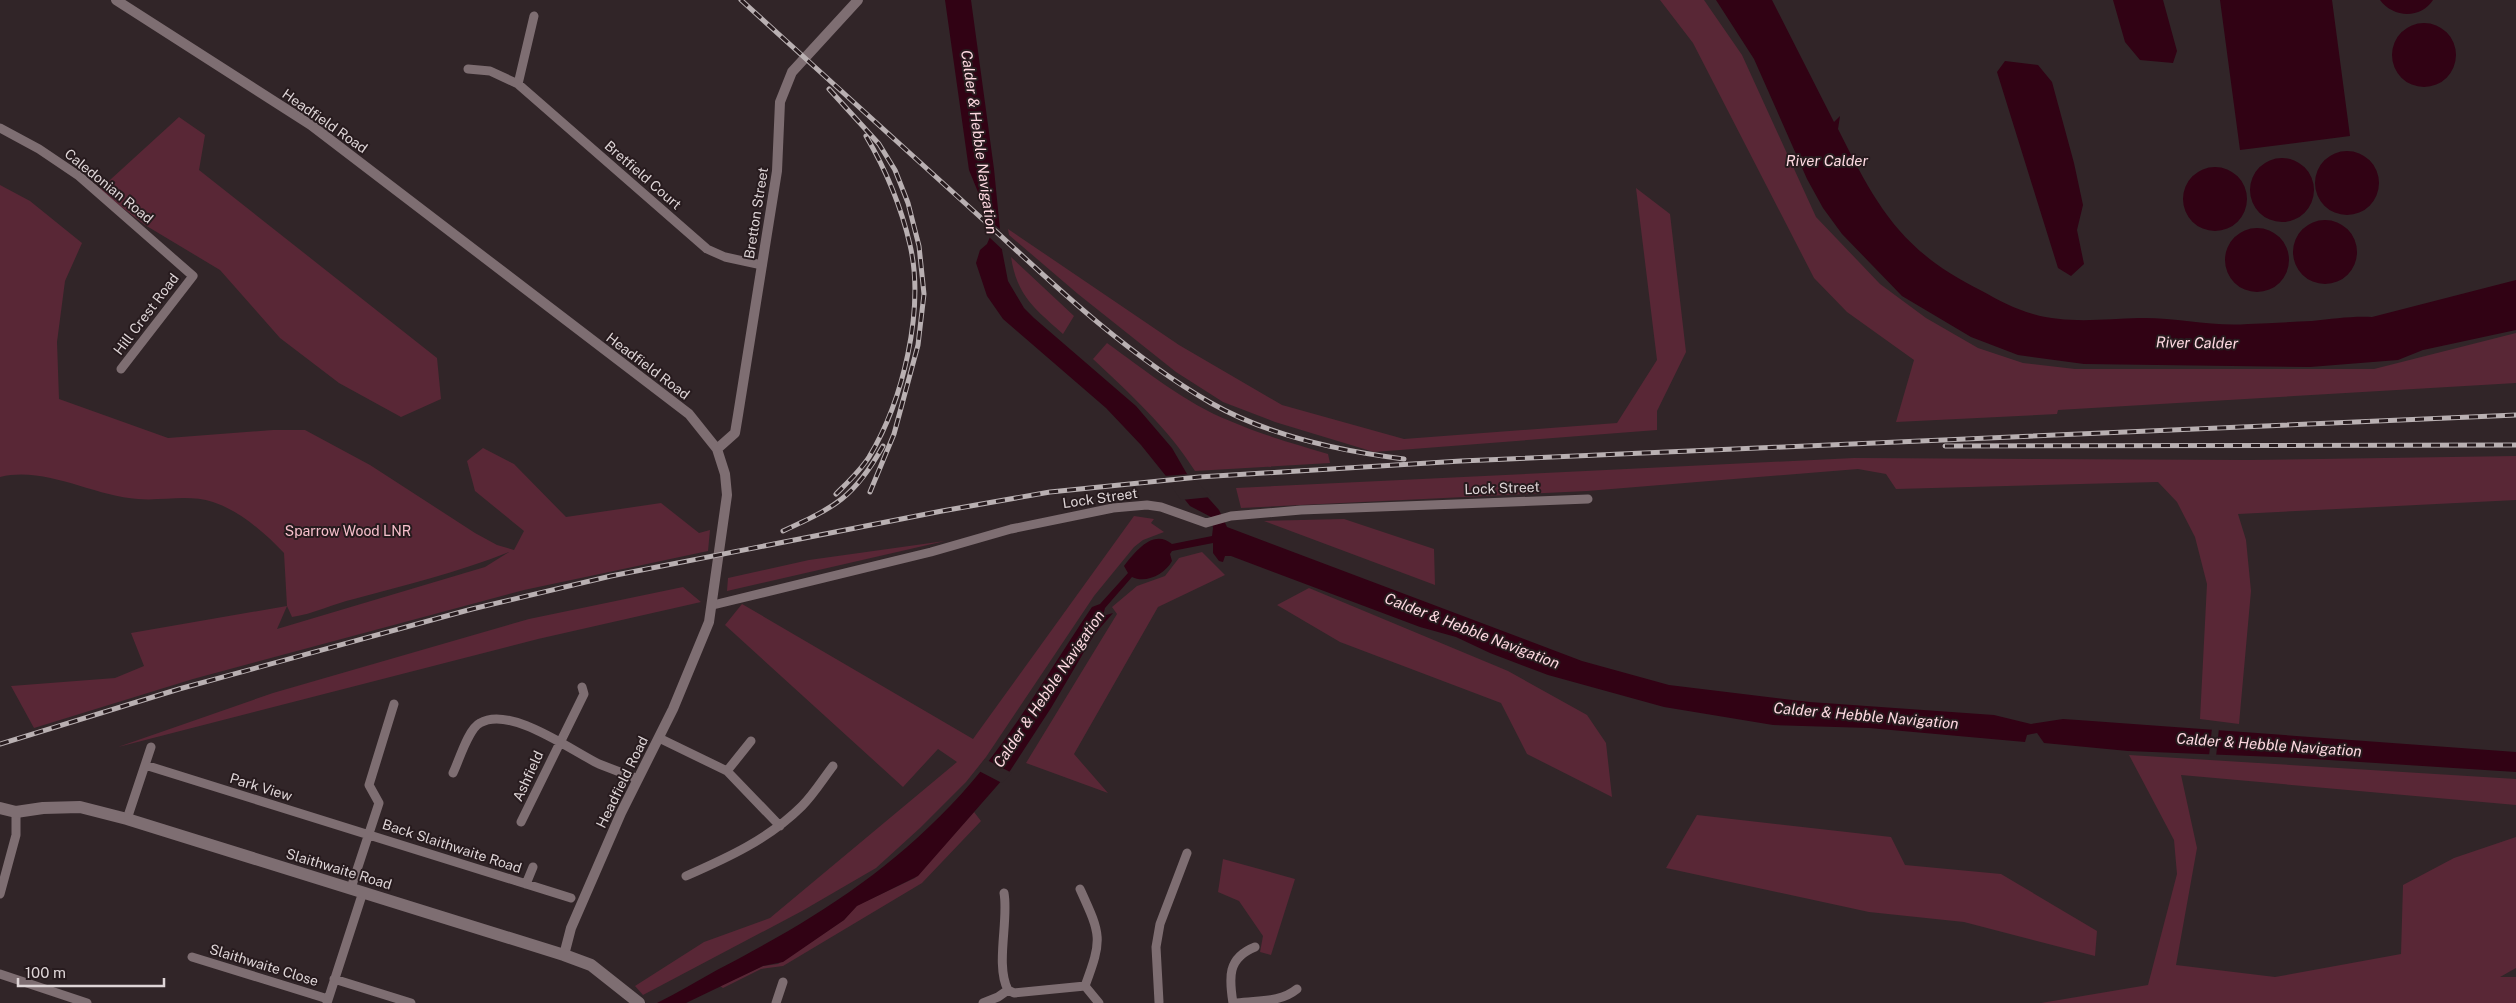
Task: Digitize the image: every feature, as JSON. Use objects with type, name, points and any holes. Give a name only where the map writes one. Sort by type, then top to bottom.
[{"type":"main road","name":"Slaithwaite Road","points":[[16,812],[43,808],[80,807],[127,819],[564,955],[591,965],[639,1003]]},
{"type":"main road","points":[[0,808],[16,812]]},
{"type":"street","name":"Headfield Road","points":[[116,0],[311,125],[689,414],[717,449],[724,474],[727,495],[713,605],[706,631],[571,928],[564,955]]},
{"type":"street","name":"Bretton Street","points":[[717,449],[735,433],[778,171],[780,102],[792,72],[858,0]]},
{"type":"street","points":[[518,84],[534,16]]},
{"type":"street","name":"Bretfield Court","points":[[468,69],[490,71],[518,84],[707,249],[725,257],[762,265]]},
{"type":"street","name":"Caledonian Road","points":[[0,128],[39,149],[79,176],[193,276]]},
{"type":"street","name":"Hill Crest Road","points":[[121,369],[193,276]]},
{"type":"street","name":"Lock Street","points":[[713,605],[931,552],[1026,525],[1113,508],[1147,505],[1162,507],[1206,523],[1231,516],[1302,510],[1588,499]]},
{"type":"street","name":"Ashfield","points":[[521,822],[559,741],[584,694],[582,688]]},
{"type":"street","points":[[327,1001],[334,980],[378,803],[369,785],[394,704]]},
{"type":"street","name":"Ashfield","points":[[454,773],[468,739],[478,723],[490,719],[512,721],[542,732],[599,764],[638,779]]},
{"type":"street","points":[[659,738],[698,755],[726,771],[780,826]]},
{"type":"street","points":[[726,771],[751,741]]},
{"type":"street","points":[[127,819],[151,747]]},
{"type":"street","name":"Park View","points":[[145,764],[369,835]]},
{"type":"street","points":[[686,876],[726,859],[780,826],[804,805],[833,766]]},
{"type":"street","points":[[0,894],[16,835],[16,812]]},
{"type":"street","name":"Back Slaithwaite Road","points":[[369,835],[571,898]]},
{"type":"street","points":[[1151,1003],[1161,1003],[1156,947],[1160,924],[1187,853]]},
{"type":"street","name":"Back Slaithwaite Road","points":[[526,884],[533,867]]},
{"type":"street","points":[[1080,889],[1096,925],[1099,940],[1085,986]]},
{"type":"street","points":[[1004,893],[1006,905],[1003,935],[1004,969],[1008,990]]},
{"type":"street","points":[[1255,947],[1247,950],[1232,968],[1230,975],[1235,1003],[1269,1000],[1290,995],[1297,989]]},
{"type":"street","name":"Slaithwaite Close","points":[[192,957],[327,1001]]},
{"type":"street","points":[[0,974],[87,1003]]},
{"type":"street","points":[[334,980],[411,1003]]},
{"type":"street","points":[[776,1003],[783,982]]},
{"type":"street","points":[[1008,990],[1014,993],[1085,986]]},
{"type":"street","points":[[1085,986],[1099,1003]]},
{"type":"street","points":[[983,1003],[998,997],[1008,990]]},
{"type":"green space","points":[[1660,0],[1704,0],[1742,55],[1816,217],[1880,284],[1926,318],[1978,348],[2023,363],[2075,369],[2374,369],[2516,333],[2516,383],[2058,410],[2057,414],[1896,422],[1914,360],[1847,312],[1814,278],[1693,43]]},
{"type":"green space","points":[[179,117],[205,135],[199,170],[437,358],[441,399],[401,417],[339,383],[280,338],[220,270],[145,225],[99,190]]},
{"type":"green space","name":"Sparrow Wood LNR","points":[[0,185],[30,201],[82,243],[65,281],[57,342],[59,399],[168,438],[273,430],[305,430],[370,465],[475,533],[497,545],[514,550],[524,531],[475,491],[467,461],[483,448],[514,464],[566,517],[661,503],[699,533],[710,530],[708,551],[524,590],[193,679],[34,728],[11,686],[115,678],[144,666],[131,633],[287,606],[284,553],[252,523],[233,511],[213,502],[194,498],[138,499],[121,497],[52,478],[34,475],[0,477]],"holes":[[[509,552],[485,567],[277,629],[287,606],[292,617],[452,572]]]},
{"type":"green space","points":[[1636,188],[1670,214],[1686,352],[1657,411],[1657,430],[1374,452],[1275,422],[1223,402],[1176,372],[1078,294],[1009,235],[1008,229],[1179,345],[1282,405],[1404,439],[1617,423],[1657,360]]},
{"type":"green space","points":[[1011,257],[1074,316],[1063,334],[1029,301],[1018,282]]},
{"type":"green space","points":[[1107,343],[1166,386],[1213,414],[1254,431],[1328,454],[1330,463],[1195,471],[1160,425],[1093,359]]},
{"type":"green space","points":[[2516,456],[2516,500],[2238,514],[2246,540],[2251,591],[2239,724],[2200,719],[2207,584],[2195,537],[2177,502],[2158,482],[1896,489],[1886,474],[1858,469],[1587,491],[1241,508],[1236,488],[1854,458],[2248,460]]},
{"type":"green space","points":[[1134,516],[1154,519],[1151,523],[1164,532],[1143,540],[1134,547],[1094,596],[986,757],[966,782],[920,828],[876,868],[802,911],[643,995],[635,986],[704,942],[770,918],[957,762],[938,749],[903,787],[725,625],[742,604],[973,739]]},
{"type":"green space","points":[[1344,519],[1434,549],[1435,585],[1264,521]]},
{"type":"green space","points":[[945,541],[727,591],[728,578],[809,560]]},
{"type":"green space","points":[[1202,552],[1225,575],[1158,607],[1074,754],[1108,793],[1026,763],[1117,614],[1112,607],[1137,586],[1165,576],[1179,558]]},
{"type":"green space","points":[[683,587],[701,602],[538,639],[118,747],[273,693],[529,619]]},
{"type":"green space","points":[[1309,588],[1508,671],[1587,715],[1606,743],[1612,797],[1527,754],[1501,703],[1340,642],[1277,605]]},
{"type":"green space","points":[[2129,755],[2516,779],[2516,805],[2181,775],[2197,848],[2176,965],[2275,977],[2401,954],[2403,885],[2454,858],[2516,837],[2516,968],[2500,977],[2516,977],[2516,1003],[2041,1003],[2148,985],[2177,874],[2174,840]]},
{"type":"green space","points":[[974,812],[981,821],[922,883],[783,966],[761,969],[723,988],[720,986],[763,966],[778,964],[844,920],[856,906],[915,878]]},
{"type":"green space","points":[[1697,815],[1891,837],[1905,865],[2001,874],[2097,931],[2095,956],[1964,922],[1869,912],[1666,868]]},
{"type":"green space","points":[[1223,859],[1295,879],[1271,955],[1260,952],[1263,936],[1239,901],[1218,892]]},
{"type":"water","name":"Calder & Hebble Navigation","points":[[945,0],[971,0],[994,169],[1002,250],[1008,281],[1024,308],[1034,318],[1136,406],[1172,448],[1187,474],[1219,510],[1227,527],[1582,661],[1669,685],[1810,702],[1994,715],[2031,724],[2063,719],[2516,752],[2516,772],[2298,758],[2128,751],[2044,743],[2037,733],[2027,735],[2025,742],[1869,728],[1773,725],[1664,707],[1548,675],[1490,653],[1456,637],[1420,627],[1231,556],[1225,556],[1223,562],[1219,561],[1213,553],[1213,543],[1172,551],[1170,554],[1172,561],[1160,574],[1143,579],[1132,577],[1105,608],[1103,616],[1113,613],[1094,635],[1051,708],[1010,771],[918,876],[857,906],[844,920],[783,962],[763,966],[686,1003],[657,1003],[812,917],[841,898],[897,855],[951,805],[990,759],[1026,709],[1092,607],[1100,604],[1128,573],[1124,566],[1133,554],[1151,540],[1165,540],[1172,544],[1212,536],[1211,517],[1190,506],[1141,445],[1106,408],[1003,319],[987,296],[976,263],[980,250],[987,244],[990,237],[989,219],[969,170]]},
{"type":"water","name":"River Calder","points":[[1716,0],[1772,0],[1834,122],[1840,116],[1838,129],[1852,157],[1879,204],[1894,224],[1911,243],[1931,260],[1954,276],[2013,307],[2046,317],[2073,320],[2153,318],[2234,325],[2312,321],[2349,317],[2372,317],[2516,280],[2516,330],[2423,350],[2398,360],[2310,367],[2084,364],[2018,355],[1971,337],[1902,296],[1842,234],[1823,208],[1807,179],[1754,59]]},
{"type":"water","points":[[2113,0],[2163,0],[2177,51],[2173,63],[2140,60],[2125,42]]},
{"type":"water","points":[[2220,0],[2332,0],[2350,136],[2240,150]]},
{"type":"water","points":[[2380,0],[2433,0],[2421,11],[2407,14],[2392,10]]},
{"type":"water","points":[[2424,23],[2442,29],[2450,37],[2456,55],[2450,73],[2442,81],[2424,87],[2406,81],[2398,73],[2392,55],[2398,37],[2406,29]]},
{"type":"water","points":[[2005,61],[2038,65],[2052,82],[2074,163],[2083,205],[2077,230],[2084,264],[2071,276],[2058,268],[1997,72]]},
{"type":"water","points":[[2347,151],[2365,157],[2373,165],[2379,183],[2373,201],[2365,209],[2347,215],[2329,209],[2321,201],[2315,183],[2321,165],[2329,157]]},
{"type":"water","points":[[2282,158],[2300,164],[2308,172],[2314,190],[2308,208],[2300,216],[2282,222],[2264,216],[2256,208],[2250,190],[2256,172],[2264,164]]},
{"type":"water","points":[[2215,167],[2233,173],[2241,181],[2247,199],[2241,217],[2233,225],[2215,231],[2197,225],[2189,217],[2183,199],[2189,181],[2197,173]]},
{"type":"water","points":[[2325,220],[2343,226],[2351,234],[2357,252],[2351,270],[2343,278],[2325,284],[2307,278],[2299,270],[2293,252],[2299,234],[2307,226]]},
{"type":"water","points":[[2257,228],[2275,234],[2283,242],[2289,260],[2283,278],[2275,286],[2257,292],[2239,286],[2231,278],[2225,260],[2231,242],[2239,234]]},
{"type":"pier","points":[[985,216],[1003,232],[1005,252],[988,236]]},
{"type":"pier","points":[[1190,474],[1211,497],[1181,500],[1164,476]]},
{"type":"pier","points":[[2212,728],[2219,728],[2216,757],[2209,756]]},
{"type":"pier","points":[[985,759],[1012,773],[1002,783],[977,770]]},
{"type":"railway","points":[[741,0],[1068,297],[1151,364],[1211,403],[1256,425],[1305,440],[1355,452],[1404,459]]},
{"type":"railway","points":[[829,89],[879,144],[895,170],[908,203],[919,246],[924,294],[918,345],[894,434],[870,492]]},
{"type":"railway","points":[[836,494],[869,457],[881,434],[901,382],[913,325],[914,270],[910,245],[892,189],[866,136]]},
{"type":"railway","points":[[0,744],[179,689],[472,609],[611,576],[942,511],[1050,492],[1199,477],[1461,461],[2516,415]]},
{"type":"railway","points":[[1945,446],[2516,445]]},
{"type":"railway","points":[[783,531],[816,515],[842,499],[873,464],[883,446]]}]
